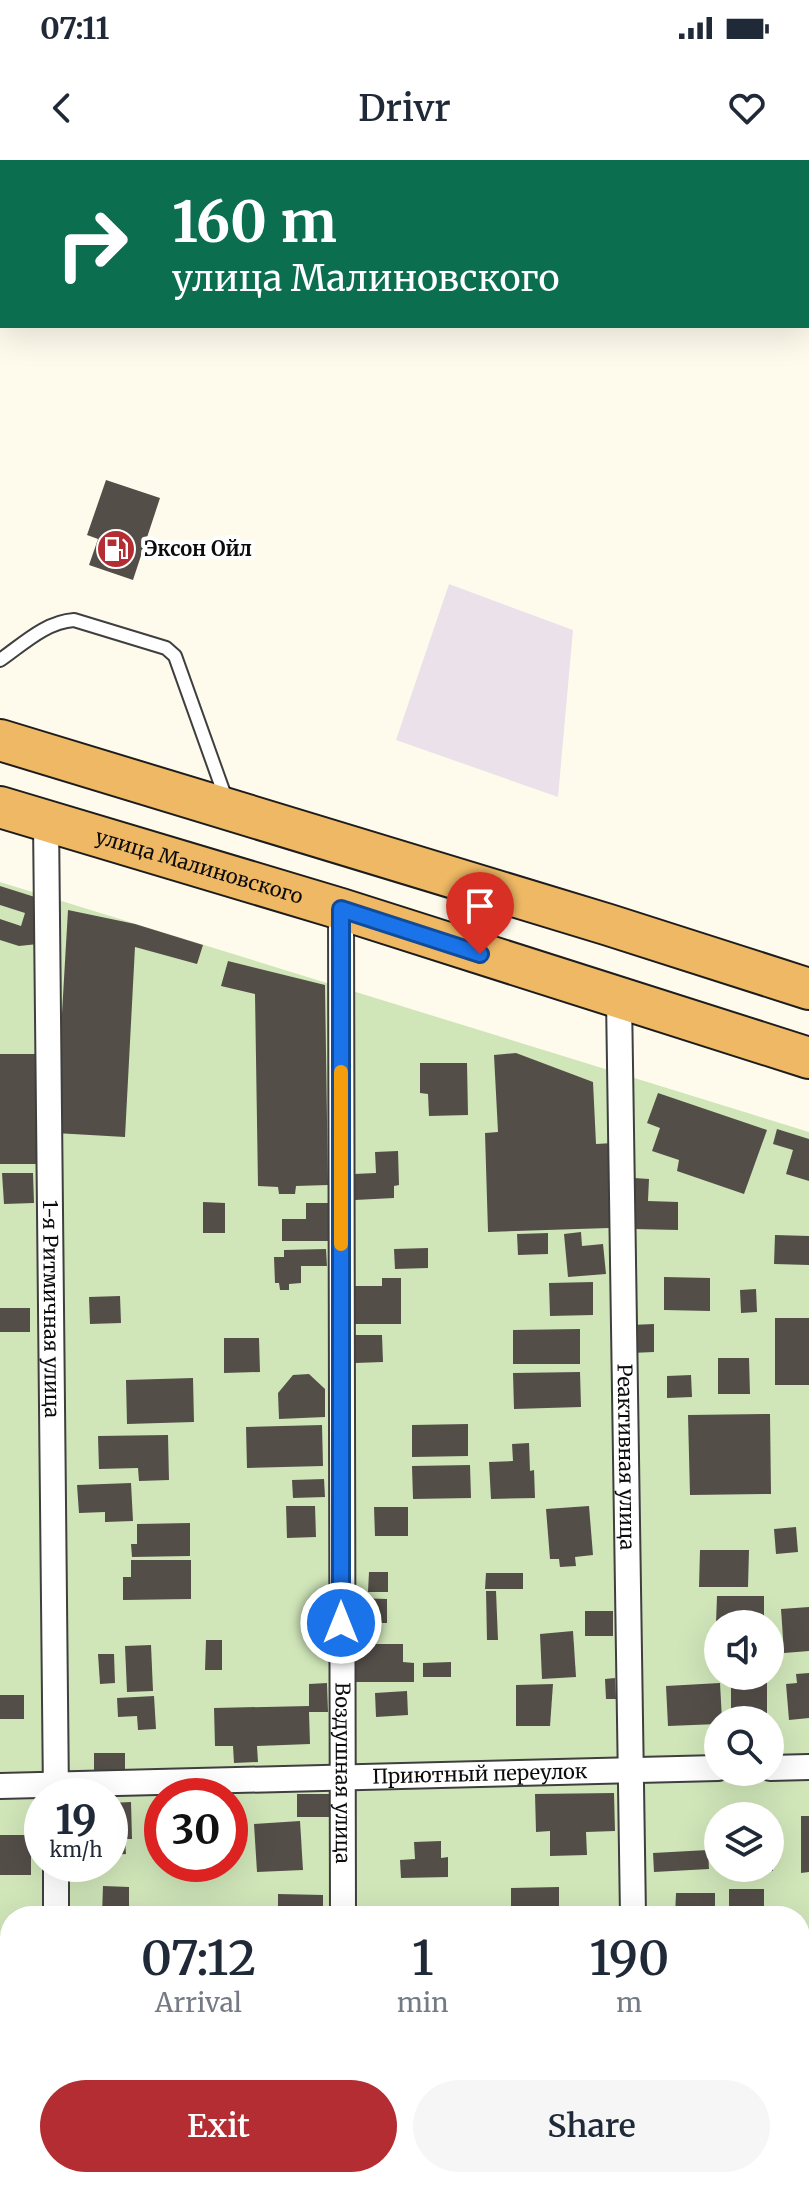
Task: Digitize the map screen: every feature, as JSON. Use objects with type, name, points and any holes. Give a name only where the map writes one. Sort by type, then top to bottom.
[{"type":"highway","points":[[0,740],[809,989]]},
{"type":"highway","name":"улица Малиновского","points":[[0,807],[341,909],[809,1058]]},
{"type":"street","name":"1-я Ритмичная улица","points":[[46,821],[56,1778]]},
{"type":"street","name":"Воздушная улица","points":[[341,909],[343,1906]]},
{"type":"street","name":"Реактивная улица","points":[[619,999],[633,1906]]},
{"type":"street","points":[[784,1768],[809,1767]]},
{"type":"street","name":"Приютный переулок","points":[[128,1787],[704,1768]]},
{"type":"street","name":"Приютный переулок","points":[[0,1786],[24,1788]]},
{"type":"street","points":[[56,1882],[56,1906]]},
{"type":"lane","points":[[0,660],[48,627],[61,621],[74,620],[166,648],[175,656],[229,810]]},
{"type":"shaded area","points":[[449,584],[573,630],[558,797],[396,740]]},
{"type":"green space","points":[[0,882],[809,1132],[809,1906],[0,1906]]},
{"type":"building","points":[[106,480],[160,498],[133,580],[89,565],[98,539],[87,535]]},
{"type":"building","points":[[0,886],[38,898],[38,944],[19,946],[0,940],[0,919],[21,926],[25,913],[0,905]]},
{"type":"building","points":[[68,910],[135,924],[203,945],[197,964],[135,947],[125,1137],[55,1133]]},
{"type":"building","points":[[228,961],[325,985],[328,1185],[296,1186],[295,1194],[279,1194],[278,1187],[258,1186],[255,994],[221,986]]},
{"type":"building","points":[[516,1053],[593,1082],[596,1144],[613,1143],[609,1228],[488,1232],[485,1133],[498,1132],[494,1055]]},
{"type":"building","points":[[0,1054],[41,1054],[42,1164],[0,1164]]},
{"type":"building","points":[[420,1063],[467,1063],[468,1115],[429,1116],[428,1094],[420,1093]]},
{"type":"building","points":[[658,1093],[767,1130],[744,1194],[677,1171],[679,1160],[652,1151],[660,1128],[647,1123]]},
{"type":"building","points":[[777,1129],[809,1139],[809,1181],[786,1174],[793,1150],[773,1144]]},
{"type":"building","points":[[398,1151],[399,1185],[394,1186],[394,1198],[355,1200],[354,1174],[376,1173],[375,1152]]},
{"type":"building","points":[[2,1173],[33,1173],[34,1203],[4,1204]]},
{"type":"building","points":[[634,1178],[649,1179],[648,1201],[678,1202],[678,1230],[633,1229]]},
{"type":"building","points":[[203,1202],[225,1203],[225,1233],[203,1233]]},
{"type":"building","points":[[306,1203],[330,1203],[330,1241],[282,1241],[282,1219],[306,1219]]},
{"type":"building","points":[[581,1232],[582,1246],[603,1244],[606,1274],[568,1277],[564,1234]]},
{"type":"building","points":[[548,1233],[548,1254],[518,1255],[517,1234]]},
{"type":"building","points":[[775,1235],[809,1236],[809,1265],[774,1264]]},
{"type":"building","points":[[428,1248],[428,1268],[395,1269],[394,1249]]},
{"type":"building","points":[[326,1249],[327,1266],[301,1266],[301,1283],[289,1284],[289,1290],[280,1290],[279,1283],[275,1283],[274,1257],[284,1257],[284,1250]]},
{"type":"building","points":[[664,1277],[710,1278],[710,1311],[664,1310]]},
{"type":"building","points":[[382,1278],[401,1278],[401,1324],[354,1324],[355,1286],[382,1286]]},
{"type":"building","points":[[593,1282],[593,1315],[550,1316],[549,1283]]},
{"type":"building","points":[[756,1289],[757,1312],[741,1313],[740,1290]]},
{"type":"building","points":[[120,1296],[121,1323],[90,1324],[89,1297]]},
{"type":"building","points":[[0,1308],[30,1308],[30,1332],[0,1332]]},
{"type":"building","points":[[775,1318],[809,1318],[809,1385],[775,1385]]},
{"type":"building","points":[[654,1324],[654,1352],[631,1353],[630,1325]]},
{"type":"building","points":[[580,1329],[580,1364],[513,1364],[513,1330]]},
{"type":"building","points":[[354,1335],[382,1335],[383,1362],[355,1363]]},
{"type":"building","points":[[224,1338],[259,1338],[260,1372],[224,1373]]},
{"type":"building","points":[[718,1358],[749,1358],[750,1394],[718,1394]]},
{"type":"building","points":[[580,1372],[581,1407],[514,1409],[513,1373]]},
{"type":"building","points":[[309,1374],[325,1389],[325,1417],[279,1419],[278,1393],[293,1375]]},
{"type":"building","points":[[691,1375],[692,1397],[667,1398],[667,1376]]},
{"type":"building","points":[[193,1378],[194,1422],[127,1424],[126,1380]]},
{"type":"building","points":[[770,1414],[771,1494],[690,1495],[688,1415]]},
{"type":"building","points":[[468,1424],[468,1456],[412,1457],[412,1425]]},
{"type":"building","points":[[322,1425],[323,1466],[247,1468],[246,1427]]},
{"type":"building","points":[[168,1435],[169,1480],[139,1481],[138,1468],[99,1469],[98,1436]]},
{"type":"building","points":[[529,1443],[535,1498],[491,1499],[489,1462],[513,1461],[512,1444]]},
{"type":"building","points":[[470,1465],[471,1498],[413,1499],[412,1466]]},
{"type":"building","points":[[324,1479],[325,1497],[293,1498],[292,1480]]},
{"type":"building","points":[[131,1483],[133,1521],[105,1522],[105,1512],[79,1513],[77,1485]]},
{"type":"building","points":[[286,1506],[315,1506],[316,1537],[287,1538]]},
{"type":"building","points":[[589,1506],[593,1555],[575,1557],[576,1566],[560,1567],[559,1559],[550,1559],[546,1509]]},
{"type":"building","points":[[374,1507],[408,1507],[408,1536],[375,1536]]},
{"type":"building","points":[[190,1523],[190,1556],[132,1557],[131,1544],[137,1544],[137,1524]]},
{"type":"building","points":[[796,1527],[798,1552],[776,1554],[774,1529]]},
{"type":"building","points":[[700,1550],[749,1550],[748,1587],[699,1587]]},
{"type":"building","points":[[131,1560],[191,1560],[191,1599],[123,1600],[123,1577],[131,1577]]},
{"type":"building","points":[[369,1572],[388,1572],[388,1592],[368,1592]]},
{"type":"building","points":[[486,1573],[523,1573],[523,1589],[485,1589]]},
{"type":"building","points":[[486,1591],[496,1591],[498,1640],[487,1640]]},
{"type":"building","points":[[717,1596],[764,1596],[764,1610],[716,1610]]},
{"type":"building","points":[[355,1598],[387,1599],[387,1623],[355,1623]]},
{"type":"building","points":[[809,1607],[809,1651],[784,1653],[784,1610],[781,1609]]},
{"type":"building","points":[[585,1611],[613,1611],[613,1636],[585,1636]]},
{"type":"building","points":[[573,1631],[576,1677],[542,1679],[540,1634]]},
{"type":"building","points":[[206,1640],[222,1640],[222,1670],[205,1670]]},
{"type":"building","points":[[355,1644],[403,1644],[403,1662],[414,1663],[414,1682],[356,1682]]},
{"type":"building","points":[[151,1645],[153,1691],[127,1692],[125,1646]]},
{"type":"building","points":[[98,1654],[114,1654],[115,1683],[100,1684]]},
{"type":"building","points":[[451,1662],[451,1677],[423,1677],[423,1663]]},
{"type":"building","points":[[809,1673],[809,1718],[789,1720],[786,1684],[797,1683],[796,1674]]},
{"type":"building","points":[[615,1678],[616,1699],[606,1699],[605,1679]]},
{"type":"building","points":[[327,1683],[328,1712],[309,1712],[310,1744],[257,1746],[258,1762],[234,1763],[233,1746],[215,1746],[214,1708],[309,1706],[309,1684]]},
{"type":"building","points":[[553,1684],[550,1726],[516,1726],[516,1685]]},
{"type":"building","points":[[704,1684],[704,1690],[720,1690],[721,1706],[704,1706],[704,1725],[668,1726],[666,1686]]},
{"type":"building","points":[[731,1690],[767,1690],[767,1706],[731,1706]]},
{"type":"building","points":[[407,1691],[408,1715],[376,1717],[375,1693]]},
{"type":"building","points":[[0,1695],[24,1695],[24,1719],[0,1719]]},
{"type":"building","points":[[154,1696],[156,1729],[138,1730],[137,1716],[118,1717],[117,1698]]},
{"type":"building","points":[[94,1753],[125,1753],[125,1771],[94,1771]]},
{"type":"building","points":[[614,1793],[615,1831],[586,1832],[587,1855],[550,1856],[550,1831],[536,1832],[535,1794]]},
{"type":"building","points":[[297,1794],[333,1794],[333,1817],[297,1817]]},
{"type":"building","points":[[128,1802],[131,1802],[132,1839],[128,1839]]},
{"type":"building","points":[[801,1816],[809,1816],[809,1872],[801,1873]]},
{"type":"building","points":[[300,1821],[303,1870],[257,1872],[254,1824]]},
{"type":"building","points":[[0,1835],[24,1835],[24,1875],[0,1875]]},
{"type":"building","points":[[441,1841],[441,1858],[448,1857],[448,1877],[401,1878],[400,1860],[415,1859],[414,1842]]},
{"type":"building","points":[[704,1850],[704,1869],[654,1872],[653,1853]]},
{"type":"building","points":[[103,1886],[129,1887],[129,1906],[102,1906]]},
{"type":"building","points":[[559,1887],[559,1906],[511,1906],[511,1888]]},
{"type":"building","points":[[729,1889],[764,1889],[764,1906],[729,1906]]},
{"type":"building","points":[[676,1893],[715,1893],[715,1906],[675,1906]]},
{"type":"building","points":[[278,1894],[323,1895],[323,1906],[278,1906]]},
{"type":"slow traffic","points":[[341,1072],[341,1244]]},
{"type":"place","name":"Эксон Ойл","points":[[116,549]]},
{"type":"route","points":[[341,1623],[341,909],[480,954]]}]
